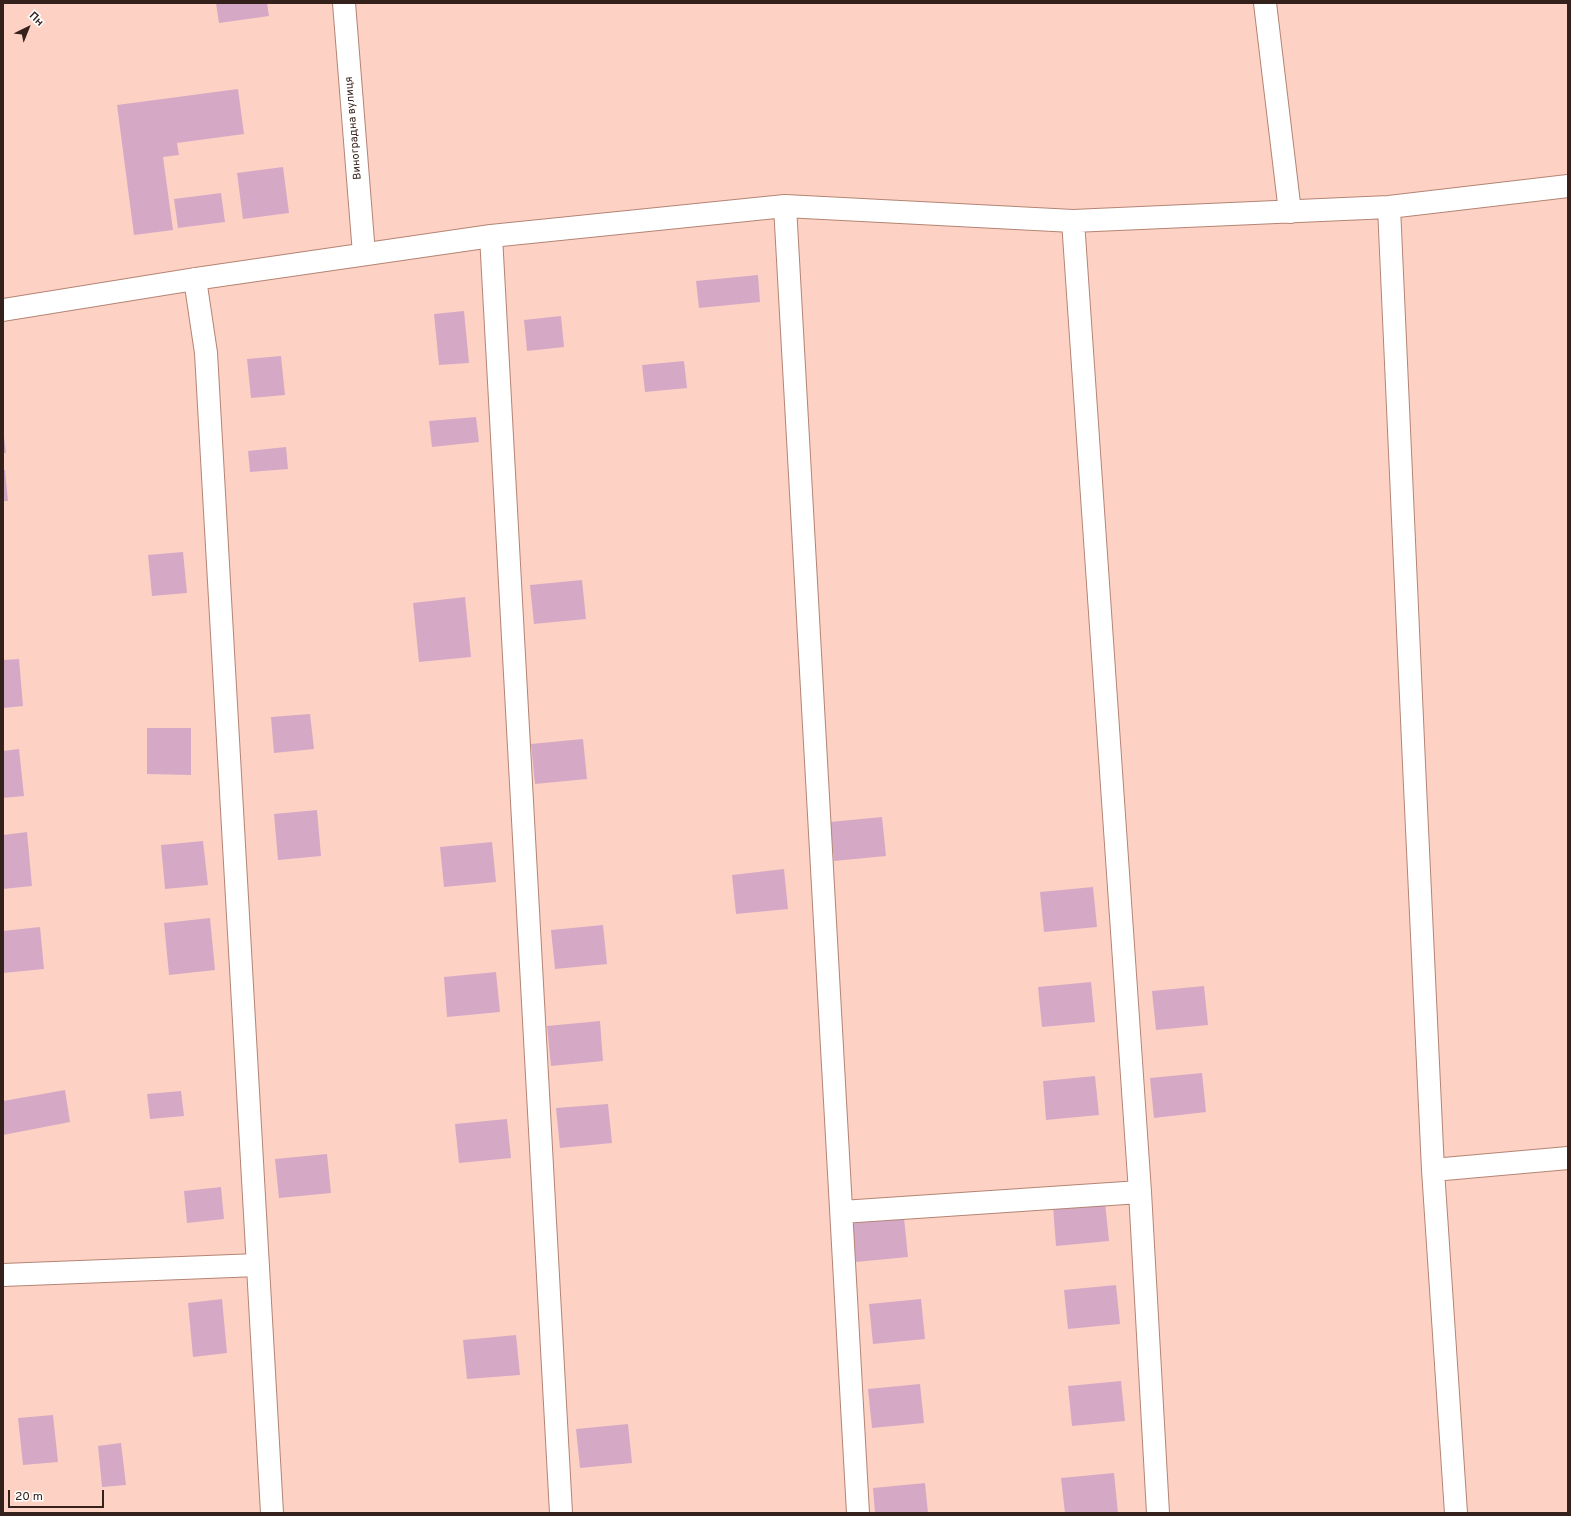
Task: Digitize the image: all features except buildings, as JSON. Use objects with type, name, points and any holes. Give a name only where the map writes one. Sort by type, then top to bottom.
[{"type":"street","name":"Виноградна вулиця","points":[[344,3],[364,254]]},
{"type":"street","points":[[1264,3],[1290,212]]},
{"type":"street","points":[[3,310],[195,279],[491,236],[785,206],[1073,221],[1390,207],[1568,186]]},
{"type":"street","points":[[785,206],[858,1513]]},
{"type":"street","points":[[1390,207],[1414,778],[1433,1170],[1456,1513]]},
{"type":"street","points":[[1073,221],[1140,1192],[1158,1513]]},
{"type":"street","points":[[491,236],[561,1513]]},
{"type":"street","points":[[195,279],[206,352],[272,1513]]},
{"type":"street","points":[[1433,1170],[1568,1158]]},
{"type":"street","points":[[842,1212],[1140,1192]]},
{"type":"street","points":[[3,1275],[258,1265]]}]
